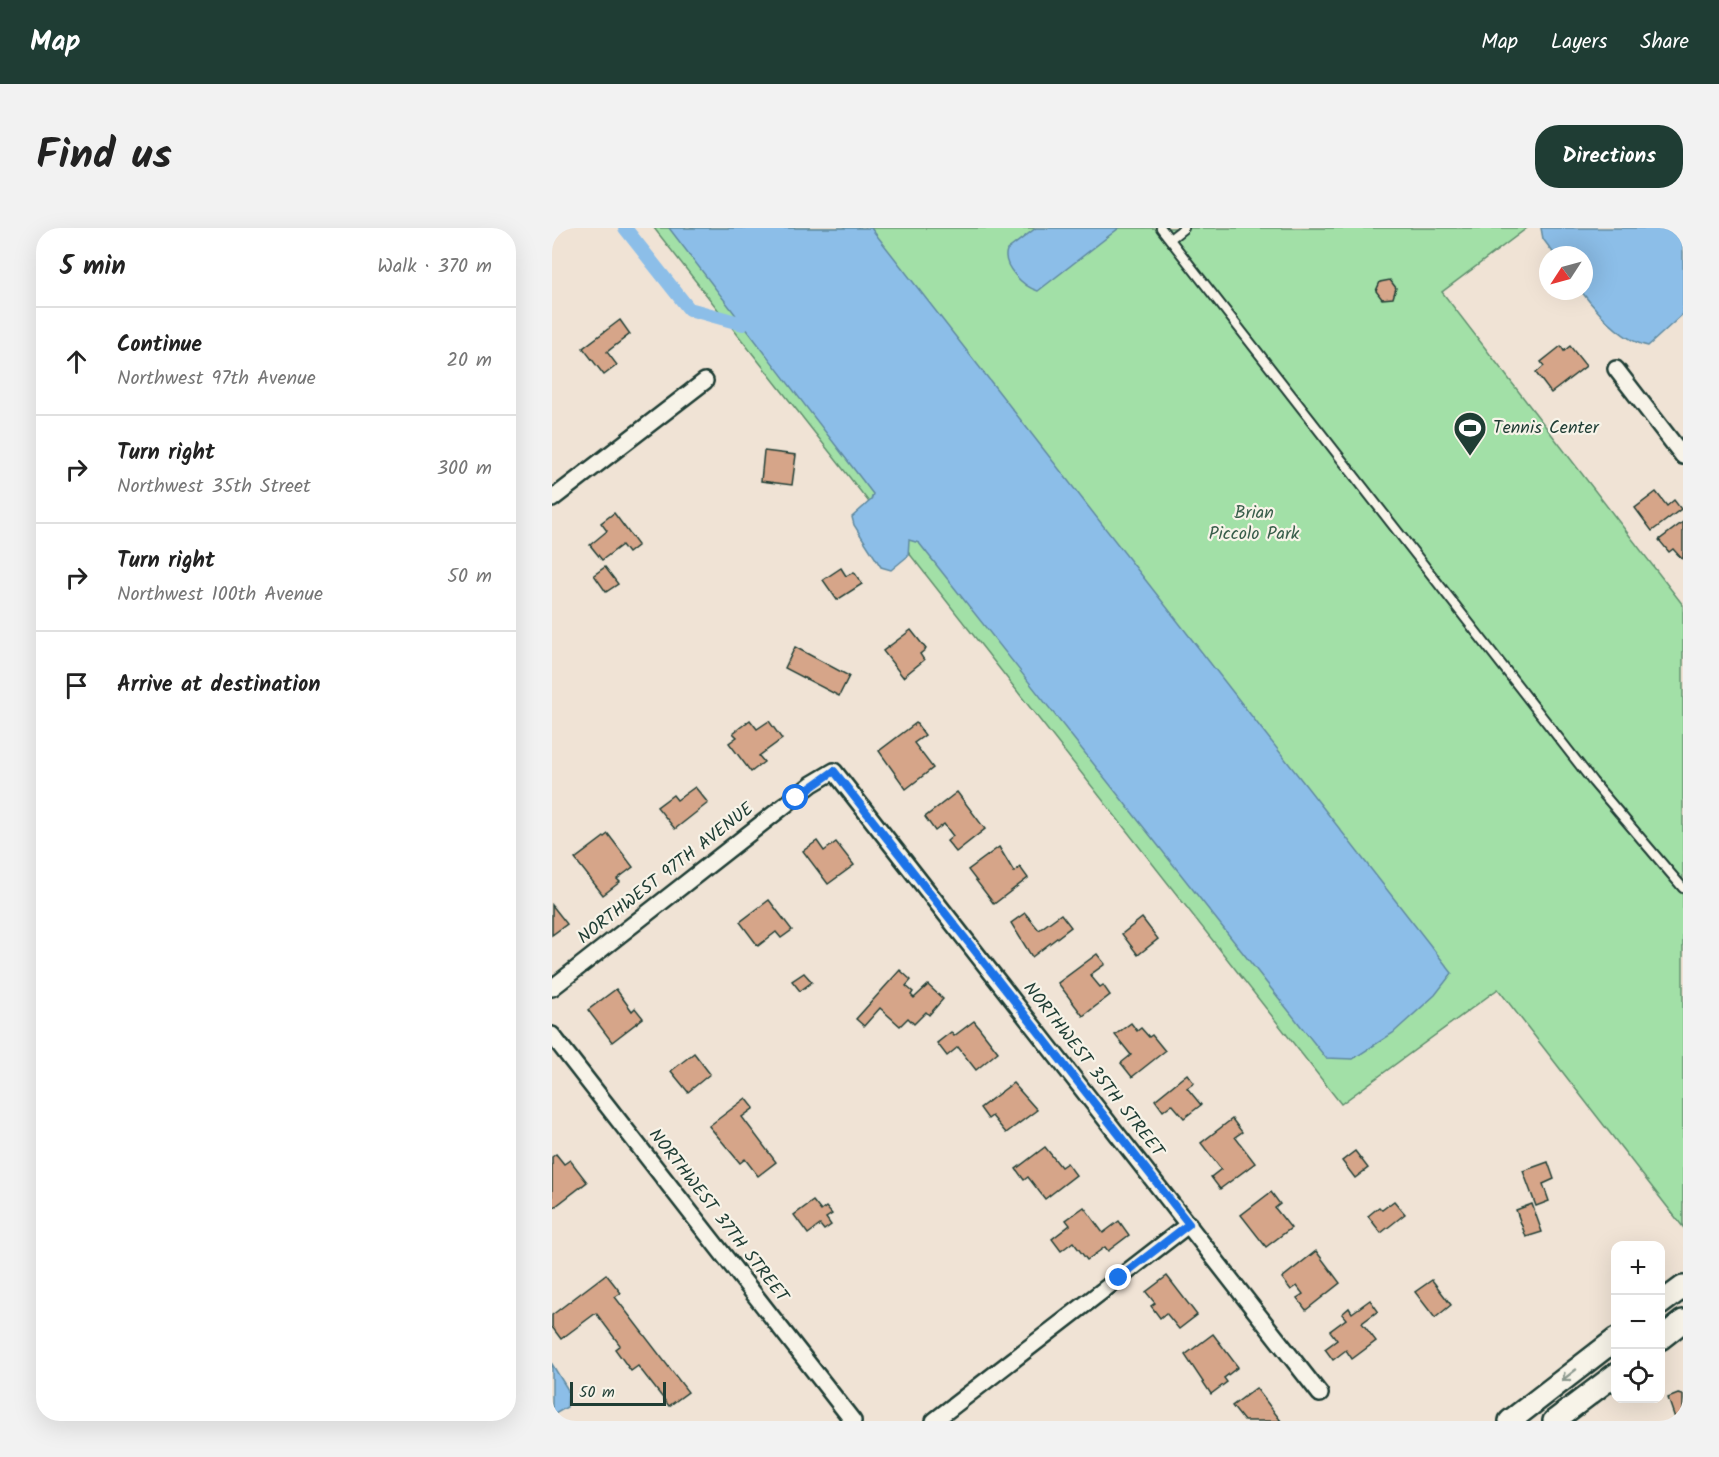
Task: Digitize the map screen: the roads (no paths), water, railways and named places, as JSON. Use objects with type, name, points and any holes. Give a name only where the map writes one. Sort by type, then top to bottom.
[{"type":"main road","points":[[1665,1300],[1683,1287]]},
{"type":"main road","points":[[1665,1335],[1683,1321]]},
{"type":"main road","points":[[1510,1421],[1611,1343]]},
{"type":"main road","points":[[1554,1421],[1611,1378]]},
{"type":"street","points":[[1616,369],[1683,456]]},
{"type":"street","points":[[552,499],[705,381]]},
{"type":"street","name":"NORTHWEST 97TH AVENUE","points":[[552,988],[812,784],[834,771]]},
{"type":"street","name":"NORTHWEST 35TH STREET","points":[[834,771],[1320,1394]]},
{"type":"street","name":"NORTHWEST 37TH STREET","points":[[552,1035],[853,1421]]},
{"type":"street","points":[[934,1421],[1189,1224]]},
{"type":"lane","points":[[1161,228],[1593,782],[1683,888]]},
{"type":"lane","points":[[1170,239],[1184,228]]},
{"type":"water","points":[[669,228],[871,228],[1452,973],[1435,995],[1393,1033],[1353,1059],[1326,1058],[919,543],[909,540],[908,556],[891,570],[881,567],[854,525],[852,517],[871,500],[873,494]]},
{"type":"water","points":[[1036,228],[1119,228],[1038,291],[1026,285],[1015,275],[1007,263],[1006,256],[1007,250]]},
{"type":"water","points":[[1541,228],[1683,228],[1683,314],[1648,346],[1638,343],[1620,332],[1589,300],[1593,300],[1593,246],[1548,246],[1543,239]]},
{"type":"water","points":[[552,1364],[568,1390],[567,1407],[555,1414],[552,1413]]},
{"type":"waterway","points":[[625,228],[689,309],[743,324]]},
{"type":"place","name":"Tennis Center","points":[[1470,457]]},
{"type":"park label","name":"Brian Piccolo Park","points":[[1254,523]]}]
